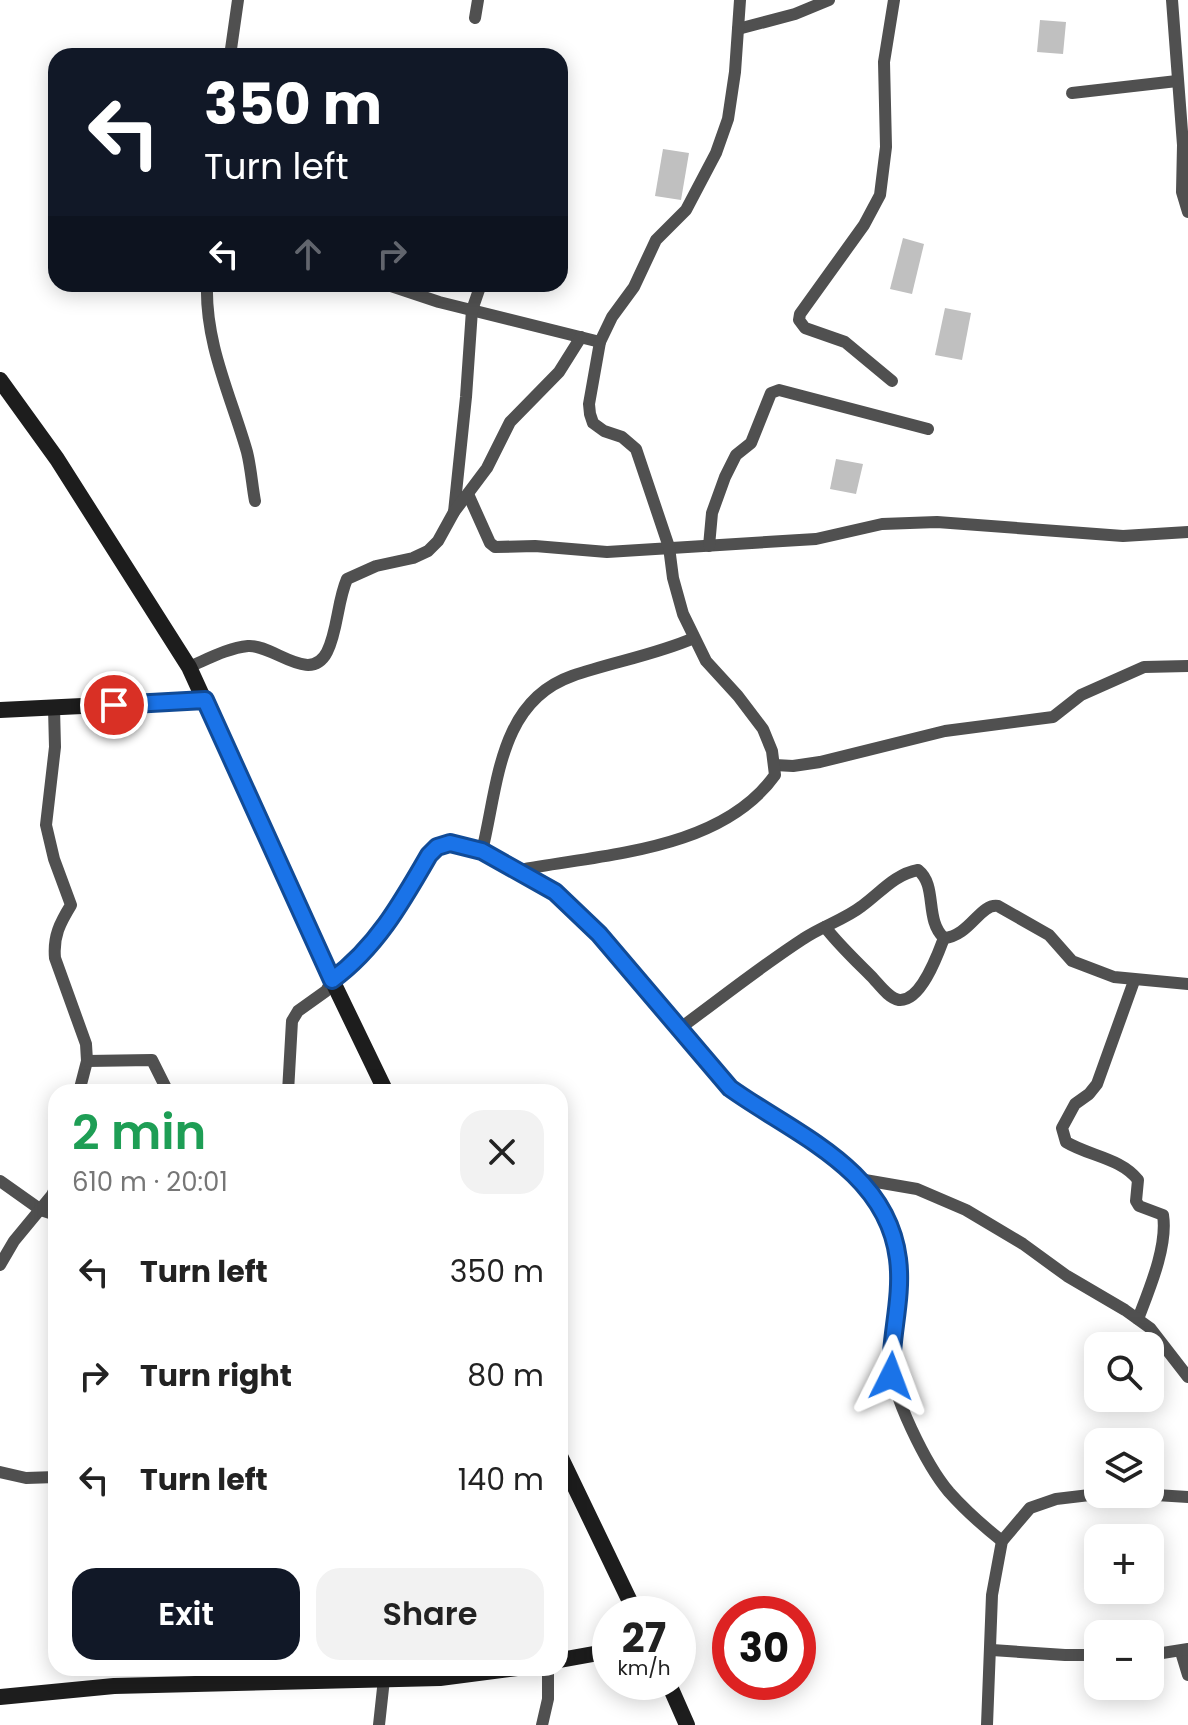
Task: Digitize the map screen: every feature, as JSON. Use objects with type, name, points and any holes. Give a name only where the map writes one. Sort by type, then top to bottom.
[{"type":"street","points":[[231,48],[238,0]]},
{"type":"street","points":[[475,18],[478,0]]},
{"type":"street","points":[[519,870],[629,851],[678,839],[713,825],[749,803],[775,775],[775,765],[763,729],[706,661],[683,614],[673,578],[669,547],[636,449],[630,442],[593,423],[589,404],[600,342],[612,317],[634,287],[656,240],[686,210],[716,153],[728,119],[740,0]]},
{"type":"street","points":[[738,29],[795,14],[829,0]]},
{"type":"street","points":[[892,381],[845,342],[805,328],[799,320],[821,283],[864,225],[880,195],[886,147],[884,62],[894,0]]},
{"type":"street","points":[[1172,0],[1183,145],[1182,192],[1188,212]]},
{"type":"street","points":[[1072,93],[1177,81]]},
{"type":"street","points":[[208,292],[219,370],[249,457],[255,501]]},
{"type":"street","points":[[409,292],[600,342]]},
{"type":"street","points":[[454,512],[472,310],[478,292]]},
{"type":"street","points":[[189,667],[223,652],[253,645],[271,650],[297,664],[308,665],[322,660],[329,649],[347,579],[376,566],[413,558],[428,551],[438,541],[454,512],[487,468],[510,422],[559,372],[581,337]]},
{"type":"street","points":[[1,382],[57,459],[189,667],[382,1084]]},
{"type":"street","points":[[709,546],[712,513],[725,477],[736,455],[751,443],[771,393],[779,390],[928,429]]},
{"type":"street","points":[[468,494],[487,537],[495,547],[535,546],[607,552],[816,539],[882,524],[937,522],[1123,536],[1188,532]]},
{"type":"street","points":[[482,851],[503,757],[512,731],[528,705],[548,686],[572,676],[694,638]]},
{"type":"street","points":[[775,765],[820,762],[945,731],[1053,717],[1081,695],[1144,667],[1188,666]]},
{"type":"street","points":[[0,710],[205,700]]},
{"type":"street","points":[[54,708],[55,747],[46,825],[54,859],[71,905],[62,918],[54,945],[58,966],[86,1044],[87,1061],[81,1084]]},
{"type":"street","points":[[288,1084],[292,1021],[298,1011],[326,991],[332,980],[378,937],[437,847],[450,843],[482,851],[555,892],[574,908],[642,983],[730,1088],[801,1131],[869,1190],[888,1225],[898,1259],[899,1291],[891,1358],[891,1376],[897,1395],[916,1436],[947,1489],[974,1518],[1002,1541]]},
{"type":"street","points":[[679,1029],[786,950],[862,906],[897,878],[918,870],[928,884],[932,918],[944,938]]},
{"type":"street","points":[[944,938],[962,931],[986,908],[998,906],[1049,935],[1072,961],[1134,981],[1188,984]]},
{"type":"street","points":[[825,927],[847,955],[898,1000],[909,998],[916,991],[932,969],[944,938]]},
{"type":"street","points":[[1134,981],[1097,1084],[1075,1104],[1062,1128],[1066,1142],[1129,1170],[1138,1180],[1136,1201],[1139,1206],[1163,1215],[1163,1232],[1153,1280],[1138,1319]]},
{"type":"street","points":[[87,1061],[152,1060],[164,1084]]},
{"type":"street","points":[[859,1179],[917,1189],[966,1210],[1023,1244],[1067,1276],[1150,1328],[1188,1377]]},
{"type":"street","points":[[0,1181],[48,1212]]},
{"type":"street","points":[[0,1265],[14,1241],[48,1199]]},
{"type":"street","points":[[0,1472],[26,1478],[48,1477]]},
{"type":"street","points":[[568,1473],[627,1596]]},
{"type":"street","points":[[987,1725],[992,1595],[1002,1541],[1030,1508],[1056,1499],[1084,1496]]},
{"type":"street","points":[[1164,1496],[1188,1497]]},
{"type":"street","points":[[992,1650],[1084,1654]]},
{"type":"street","points":[[1164,1653],[1184,1650],[1188,1675]]},
{"type":"street","points":[[568,1659],[592,1654]]},
{"type":"street","points":[[0,1697],[114,1686],[455,1676]]},
{"type":"street","points":[[542,1725],[548,1699],[548,1676]]},
{"type":"street","points":[[379,1725],[384,1679]]},
{"type":"street","points":[[676,1700],[687,1725]]},
{"type":"building","points":[[1040,20],[1066,22],[1063,54],[1037,52]]},
{"type":"building","points":[[663,149],[689,153],[681,200],[655,196]]},
{"type":"building","points":[[903,238],[924,244],[912,294],[890,289]]},
{"type":"building","points":[[945,308],[971,313],[962,360],[935,355]]},
{"type":"building","points":[[836,459],[863,464],[856,494],[830,489]]},
{"type":"route","points":[[114,705],[205,700],[332,980],[378,937],[429,855],[437,847],[450,843],[482,851],[519,870],[574,908],[730,1088],[801,1131],[869,1190],[888,1225],[898,1259],[899,1291],[891,1376]]}]
